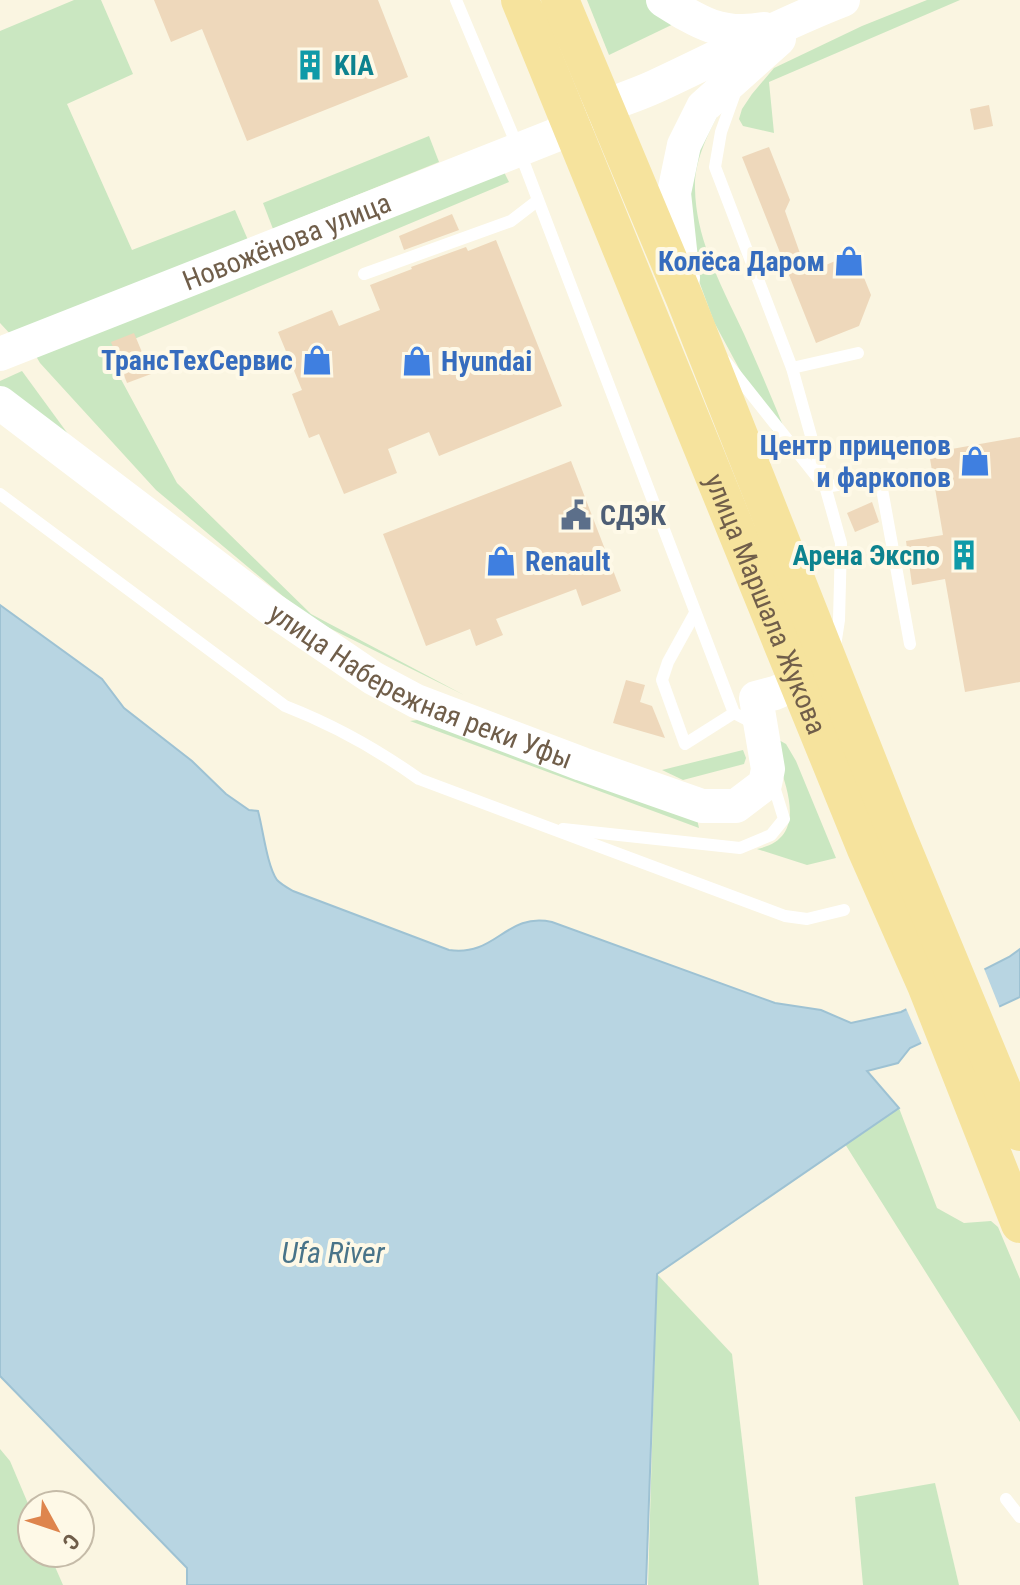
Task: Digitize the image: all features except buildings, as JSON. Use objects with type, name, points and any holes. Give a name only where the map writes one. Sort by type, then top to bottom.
[{"type":"main road","name":"улица Маршала Жукова","points":[[520,0],[570,121],[815,676],[882,842],[1020,1132]]},
{"type":"main road","name":"улица Маршала Жукова","points":[[560,0],[701,340],[815,676]]},
{"type":"main road","name":"улица Маршала Жукова","points":[[882,842],[926,985],[1016,1215]]},
{"type":"street","points":[[663,0],[698,22],[731,33],[762,30],[843,0]]},
{"type":"street","name":"Новожёнова улица","points":[[0,354],[556,135],[570,121],[650,89],[806,14]]},
{"type":"street","points":[[685,299],[674,193],[684,145],[703,107],[806,14]]},
{"type":"street","name":"улица Набережная реки Уфы","points":[[0,403],[270,608],[373,678],[416,701],[702,806],[736,806],[765,784],[768,769]]},
{"type":"street","points":[[768,769],[747,720],[756,698],[815,676]]},
{"type":"lane","points":[[456,0],[519,150],[695,613],[747,720],[685,744],[662,680],[668,662],[695,613]]},
{"type":"lane","points":[[735,80],[715,167],[792,368],[841,543],[839,620],[815,676]]},
{"type":"lane","points":[[364,274],[511,221],[537,201]]},
{"type":"lane","points":[[701,340],[726,362],[825,487]]},
{"type":"lane","points":[[792,368],[858,353]]},
{"type":"lane","points":[[825,487],[880,478],[910,644]]},
{"type":"lane","points":[[0,494],[285,706],[321,720],[378,750],[419,779],[785,916],[807,919],[844,910]]},
{"type":"lane","points":[[544,827],[740,848],[771,835],[784,819],[768,769]]},
{"type":"lane","points":[[1006,1499],[1020,1517]]},
{"type":"green space","points":[[74,0],[101,0],[133,74],[67,104],[132,250],[235,210],[248,240],[14,338],[0,323],[0,31]]},
{"type":"green space","points":[[587,0],[649,0],[684,19],[609,55]]},
{"type":"green space","points":[[927,0],[960,0],[769,82],[774,133],[743,126],[739,119],[742,109],[774,68],[862,26]]},
{"type":"green space","points":[[722,107],[703,146],[697,167],[695,189],[700,227],[712,264],[792,448],[784,452],[714,322],[688,251],[690,143]]},
{"type":"green space","points":[[429,136],[439,162],[273,229],[263,203]]},
{"type":"green space","points":[[500,164],[509,182],[108,350],[177,483],[311,614],[464,695],[309,618],[156,490],[40,363],[33,351]]},
{"type":"green space","points":[[22,371],[87,460],[0,392],[0,381]]},
{"type":"green space","points":[[417,720],[696,815],[699,828],[410,721]]},
{"type":"green space","points":[[768,734],[786,744],[796,761],[836,858],[807,865],[757,849],[775,842],[785,831],[790,817],[785,784]]},
{"type":"green space","points":[[743,750],[746,758],[744,764],[683,780],[662,770]]},
{"type":"green space","points":[[899,1108],[937,1208],[964,1223],[991,1221],[998,1227],[1020,1279],[1020,1422],[845,1144]]},
{"type":"green space","points":[[657,1274],[732,1354],[759,1585],[648,1585]]},
{"type":"green space","points":[[0,1449],[10,1461],[22,1489],[16,1489],[16,1569],[56,1569],[63,1585],[0,1585]]},
{"type":"green space","points":[[935,1483],[959,1585],[863,1585],[855,1497]]},
{"type":"water","name":"Ufa River","points":[[0,605],[102,679],[124,708],[192,761],[226,794],[249,810],[258,811],[277,880],[293,891],[449,950],[479,947],[523,923],[552,922],[775,1003],[821,1010],[851,1023],[901,1012],[1020,949],[1020,997],[910,1048],[898,1063],[867,1071],[899,1108],[657,1274],[646,1585],[187,1585],[187,1568],[0,1376]]},
{"type":"pier","points":[[983,966],[1001,1011],[923,1047],[905,1006]]},
{"type":"place","name":"KIA","points":[[310,65]]},
{"type":"place","name":"Колёса Даром","points":[[849,261]]},
{"type":"place","name":"ТрансТехСервис","points":[[317,360]]},
{"type":"place","name":"Hyundai","points":[[417,361]]},
{"type":"place","name":"Центр прицепов и фаркопов","points":[[975,461]]},
{"type":"place","name":"СДЭК","points":[[576,515]]},
{"type":"place","name":"Арена Экспо","points":[[964,555]]},
{"type":"place","name":"Renault","points":[[501,561]]}]
